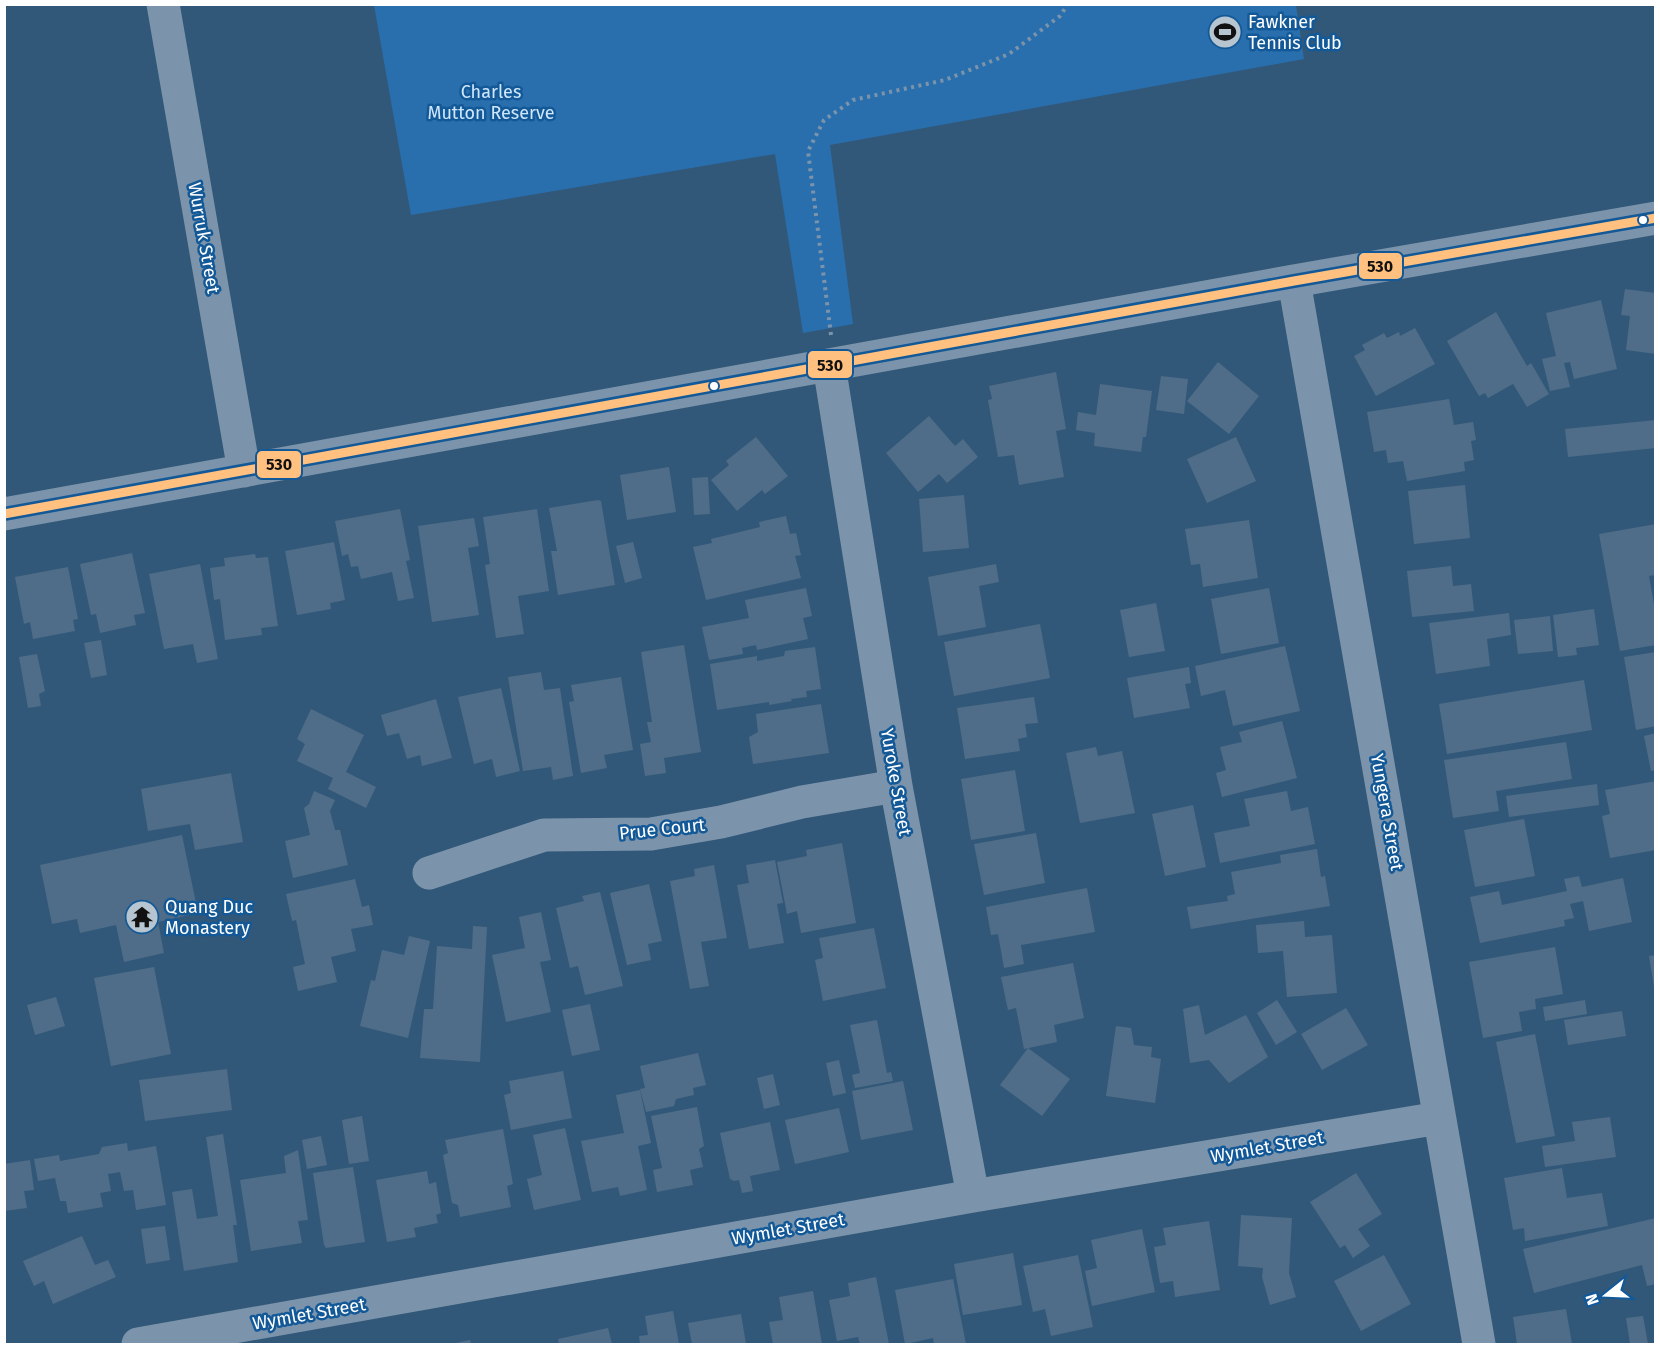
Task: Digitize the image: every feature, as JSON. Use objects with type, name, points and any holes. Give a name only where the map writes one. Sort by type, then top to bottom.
[{"type":"street","name":"Wurruk Street","points":[[163,4],[244,471]]},
{"type":"street","points":[[4,514],[1294,281],[1656,218]]},
{"type":"street","name":"Yungera Street","points":[[1294,281],[1479,1344]]},
{"type":"street","name":"Yuroke Street","points":[[829,365],[896,786],[973,1196]]},
{"type":"street","name":"Prue Court","points":[[429,873],[544,835],[651,834],[721,822],[802,802],[896,786]]},
{"type":"street","name":"Wymlet Street","points":[[138,1344],[973,1196],[1439,1118]]},
{"type":"path","points":[[829,365],[831,328],[807,151],[824,120],[853,100],[945,80],[1009,54],[1060,16],[1068,4]]},
{"type":"green space","name":"Charles Mutton Reserve","points":[[374,5],[1296,5],[1304,59],[830,145],[853,324],[803,333],[775,154],[411,215]]},
{"type":"building","points":[[1625,289],[1656,293],[1656,354],[1626,350],[1630,316],[1621,315]]},
{"type":"building","points":[[1601,300],[1617,369],[1574,379],[1570,362],[1564,363],[1570,387],[1550,391],[1542,359],[1556,356],[1546,313]]},
{"type":"building","points":[[1496,312],[1527,366],[1531,363],[1549,394],[1527,407],[1513,384],[1488,398],[1485,393],[1479,396],[1447,341]]},
{"type":"building","points":[[1415,328],[1435,364],[1376,396],[1354,356],[1365,350],[1362,345],[1384,333],[1387,338],[1399,332],[1400,336]]},
{"type":"building","points":[[1218,362],[1259,396],[1229,434],[1187,401]]},
{"type":"building","points":[[1056,372],[1066,429],[1056,431],[1064,477],[1019,485],[1014,455],[998,457],[988,400],[992,399],[989,386]]},
{"type":"building","points":[[1161,376],[1188,379],[1184,414],[1156,410]]},
{"type":"building","points":[[1100,384],[1152,391],[1146,437],[1143,437],[1141,452],[1094,446],[1095,433],[1076,430],[1078,412],[1096,415]]},
{"type":"building","points":[[1449,399],[1454,425],[1473,422],[1476,440],[1471,441],[1474,460],[1464,462],[1465,471],[1407,481],[1403,461],[1388,463],[1386,450],[1374,452],[1367,412]]},
{"type":"building","points":[[929,416],[955,446],[963,439],[978,457],[947,483],[939,474],[918,492],[886,453]]},
{"type":"building","points":[[1656,420],[1656,448],[1568,457],[1565,429]]},
{"type":"building","points":[[756,437],[788,476],[765,494],[762,490],[737,511],[711,480],[729,465],[726,461]]},
{"type":"building","points":[[1236,437],[1256,481],[1207,503],[1187,459]]},
{"type":"building","points":[[669,467],[676,512],[627,520],[620,475]]},
{"type":"building","points":[[708,477],[710,514],[694,515],[692,478]]},
{"type":"building","points":[[1465,485],[1470,538],[1414,544],[1408,491]]},
{"type":"building","points":[[964,495],[969,548],[923,552],[919,499]]},
{"type":"building","points":[[601,501],[615,585],[558,595],[551,551],[557,551],[549,508]]},
{"type":"building","points":[[400,509],[410,560],[406,561],[414,598],[398,601],[392,572],[361,579],[358,566],[351,567],[348,554],[342,556],[335,521]]},
{"type":"building","points":[[537,509],[549,591],[518,596],[524,634],[496,638],[485,565],[490,564],[483,517]]},
{"type":"building","points":[[786,516],[790,534],[796,533],[801,555],[795,556],[801,578],[706,600],[693,547],[712,543],[711,539],[760,527],[759,522]]},
{"type":"building","points":[[474,518],[479,546],[468,548],[479,615],[432,622],[418,526]]},
{"type":"building","points":[[1249,520],[1258,578],[1203,587],[1200,564],[1191,565],[1185,529]]},
{"type":"building","points":[[1656,524],[1656,575],[1649,576],[1656,616],[1656,645],[1620,651],[1599,534]]},
{"type":"building","points":[[334,542],[345,600],[330,603],[331,609],[297,615],[285,551]]},
{"type":"building","points":[[633,542],[642,578],[625,583],[616,546]]},
{"type":"building","points":[[132,553],[145,613],[134,615],[136,625],[100,633],[96,614],[91,615],[80,564]]},
{"type":"building","points":[[255,554],[256,558],[268,557],[278,626],[261,628],[262,635],[225,640],[220,599],[214,600],[210,568],[225,566],[224,558]]},
{"type":"building","points":[[200,564],[218,659],[197,663],[193,644],[164,649],[149,574]]},
{"type":"building","points":[[996,564],[999,582],[979,586],[986,627],[938,636],[928,577]]},
{"type":"building","points":[[1451,566],[1453,586],[1471,584],[1474,611],[1412,617],[1407,571]]},
{"type":"building","points":[[68,567],[78,619],[73,620],[75,631],[33,639],[30,622],[24,624],[15,577]]},
{"type":"building","points":[[806,588],[812,616],[803,618],[808,639],[757,650],[756,645],[742,648],[743,654],[709,660],[702,627],[749,618],[745,600]]},
{"type":"building","points":[[1269,588],[1279,643],[1221,654],[1211,599]]},
{"type":"building","points":[[1156,603],[1165,651],[1129,657],[1120,610]]},
{"type":"building","points":[[1594,609],[1599,645],[1576,648],[1577,655],[1558,657],[1553,615]]},
{"type":"building","points":[[1509,613],[1511,635],[1487,639],[1490,666],[1436,674],[1429,623]]},
{"type":"building","points":[[1550,616],[1553,651],[1518,654],[1514,620]]},
{"type":"building","points":[[1040,624],[1050,678],[954,696],[944,642]]},
{"type":"building","points":[[101,640],[107,675],[91,678],[84,643]]},
{"type":"building","points":[[684,645],[701,752],[664,758],[666,773],[645,776],[640,744],[651,742],[647,722],[652,722],[641,652]]},
{"type":"building","points":[[1285,646],[1300,711],[1233,726],[1225,690],[1201,696],[1195,666]]},
{"type":"building","points":[[815,647],[821,689],[806,691],[807,697],[791,699],[792,701],[717,710],[710,664],[757,656],[757,661],[784,656],[785,651]]},
{"type":"building","points":[[1656,652],[1656,726],[1636,730],[1624,657]]},
{"type":"building","points":[[37,654],[45,691],[39,694],[41,706],[28,708],[19,657]]},
{"type":"building","points":[[1189,667],[1191,683],[1185,684],[1190,708],[1134,718],[1127,678]]},
{"type":"building","points":[[541,672],[544,690],[560,688],[573,776],[553,780],[551,767],[523,771],[508,677]]},
{"type":"building","points":[[621,677],[633,750],[604,755],[607,768],[581,773],[569,702],[574,701],[571,685]]},
{"type":"building","points":[[1584,680],[1592,730],[1447,754],[1439,704]]},
{"type":"building","points":[[501,688],[520,771],[496,777],[492,759],[474,764],[458,697]]},
{"type":"building","points":[[1034,697],[1038,723],[1025,724],[1027,737],[1018,739],[1020,751],[965,759],[957,708]]},
{"type":"building","points":[[436,699],[452,758],[422,766],[420,755],[407,759],[399,733],[387,736],[381,715]]},
{"type":"building","points":[[821,704],[829,753],[753,764],[749,737],[758,732],[756,714]]},
{"type":"building","points":[[311,709],[364,735],[346,772],[376,787],[366,808],[328,789],[333,778],[297,761],[305,744],[297,739]]},
{"type":"building","points":[[1282,721],[1297,778],[1222,797],[1216,773],[1226,770],[1220,747],[1242,742],[1239,732]]},
{"type":"building","points":[[1656,733],[1656,770],[1651,771],[1644,736]]},
{"type":"building","points":[[1566,742],[1572,779],[1496,791],[1499,811],[1453,818],[1444,760]]},
{"type":"building","points":[[1096,747],[1098,756],[1122,751],[1135,813],[1080,823],[1066,753]]},
{"type":"building","points":[[1015,770],[1025,831],[971,840],[961,779]]},
{"type":"building","points":[[231,773],[243,842],[195,850],[190,824],[148,831],[141,789]]},
{"type":"building","points":[[1656,781],[1656,850],[1610,858],[1602,816],[1610,814],[1605,790]]},
{"type":"building","points":[[1597,784],[1599,805],[1509,817],[1506,796]]},
{"type":"building","points":[[314,791],[335,800],[330,811],[335,830],[340,830],[348,865],[293,878],[285,841],[310,835],[304,808],[309,804]]},
{"type":"building","points":[[1287,791],[1291,811],[1308,807],[1315,844],[1220,863],[1214,833],[1250,826],[1244,799]]},
{"type":"building","points":[[1193,805],[1206,867],[1165,876],[1152,814]]},
{"type":"building","points":[[1524,819],[1535,876],[1475,887],[1464,830]]},
{"type":"building","points":[[1036,833],[1045,883],[984,895],[974,844]]},
{"type":"building","points":[[182,835],[198,913],[158,922],[164,953],[124,962],[116,925],[80,933],[77,919],[52,924],[40,865]]},
{"type":"building","points":[[842,843],[856,923],[801,933],[797,911],[787,914],[777,862],[807,856],[806,850]]},
{"type":"building","points":[[1317,849],[1321,877],[1325,876],[1330,906],[1191,929],[1187,907],[1228,901],[1227,896],[1235,894],[1231,872],[1281,863],[1280,855]]},
{"type":"building","points":[[775,860],[783,903],[777,904],[784,943],[749,949],[737,885],[749,883],[746,865]]},
{"type":"building","points":[[714,865],[727,938],[701,942],[709,986],[690,989],[670,881],[695,876],[694,869]]},
{"type":"building","points":[[1579,876],[1582,887],[1623,878],[1632,922],[1589,931],[1583,901],[1570,904],[1574,918],[1564,920],[1565,926],[1480,943],[1470,897],[1499,891],[1502,905],[1567,891],[1564,879]]},
{"type":"building","points":[[355,879],[362,907],[369,905],[373,925],[351,929],[356,951],[331,957],[337,982],[298,991],[293,967],[305,964],[296,920],[292,921],[286,894]]},
{"type":"building","points":[[649,884],[662,941],[648,944],[651,960],[627,965],[610,893]]},
{"type":"building","points":[[1087,888],[1095,932],[1021,945],[1024,964],[1004,968],[998,934],[991,935],[986,907]]},
{"type":"building","points":[[600,892],[623,986],[585,995],[578,966],[570,968],[556,908],[584,901],[582,896]]},
{"type":"building","points":[[541,912],[551,960],[540,962],[551,1012],[506,1022],[492,955],[525,948],[519,917]]},
{"type":"building","points":[[1304,921],[1305,937],[1332,935],[1337,993],[1287,997],[1283,951],[1258,953],[1256,925]]},
{"type":"building","points":[[473,926],[487,927],[480,1062],[420,1058],[424,1009],[433,1009],[437,946],[472,949]]},
{"type":"building","points":[[874,928],[886,988],[823,1001],[815,960],[823,958],[819,938]]},
{"type":"building","points":[[409,936],[430,941],[408,1038],[360,1026],[371,980],[375,981],[382,950],[404,955]]},
{"type":"building","points":[[1555,947],[1563,994],[1535,999],[1536,1009],[1519,1012],[1522,1031],[1483,1038],[1469,962]]},
{"type":"building","points":[[1656,955],[1656,987],[1654,987],[1649,956]]},
{"type":"building","points":[[1073,963],[1084,1018],[1054,1025],[1057,1042],[1024,1049],[1016,1008],[1008,1010],[1001,977]]},
{"type":"building","points":[[154,967],[171,1054],[111,1066],[94,978]]},
{"type":"building","points":[[56,997],[65,1026],[35,1035],[27,1005]]},
{"type":"building","points":[[1277,1000],[1297,1032],[1276,1045],[1257,1013]]},
{"type":"building","points":[[1585,1000],[1587,1014],[1545,1021],[1543,1007]]},
{"type":"building","points":[[590,1004],[600,1050],[572,1056],[562,1010]]},
{"type":"building","points":[[1199,1005],[1205,1035],[1246,1015],[1268,1057],[1229,1083],[1209,1060],[1190,1063],[1183,1009]]},
{"type":"building","points":[[1346,1008],[1368,1045],[1322,1070],[1301,1034]]},
{"type":"building","points":[[1622,1011],[1626,1036],[1568,1045],[1564,1020]]},
{"type":"building","points":[[877,1020],[887,1073],[891,1072],[893,1081],[855,1088],[852,1075],[860,1073],[850,1025]]},
{"type":"building","points":[[1116,1026],[1131,1028],[1134,1045],[1152,1047],[1151,1057],[1161,1059],[1155,1103],[1106,1096]]},
{"type":"building","points":[[1535,1034],[1555,1136],[1516,1143],[1496,1042]]},
{"type":"building","points":[[1028,1048],[1070,1079],[1042,1116],[1000,1085]]},
{"type":"building","points":[[698,1053],[706,1085],[693,1088],[694,1095],[676,1099],[674,1106],[646,1112],[640,1089],[645,1088],[640,1066]]},
{"type":"building","points":[[839,1060],[846,1093],[833,1096],[826,1063]]},
{"type":"building","points":[[227,1069],[232,1110],[145,1121],[139,1080]]},
{"type":"building","points":[[563,1071],[572,1118],[511,1130],[504,1095],[511,1093],[509,1081]]},
{"type":"building","points":[[773,1074],[780,1105],[764,1109],[757,1078]]},
{"type":"building","points":[[903,1081],[913,1130],[861,1140],[852,1091]]},
{"type":"building","points":[[640,1090],[651,1143],[638,1146],[647,1190],[620,1196],[618,1187],[592,1192],[581,1141],[624,1133],[616,1095]]},
{"type":"building","points":[[697,1107],[704,1146],[699,1149],[703,1167],[690,1170],[693,1185],[657,1192],[653,1170],[662,1168],[651,1116]]},
{"type":"building","points":[[839,1108],[849,1152],[795,1164],[785,1120]]},
{"type":"building","points":[[362,1116],[369,1161],[349,1164],[342,1120]]},
{"type":"building","points":[[1610,1117],[1616,1157],[1545,1167],[1542,1146],[1575,1141],[1572,1122]]},
{"type":"building","points":[[770,1122],[780,1170],[750,1176],[753,1191],[742,1193],[739,1180],[730,1179],[720,1133]]},
{"type":"building","points":[[565,1128],[581,1200],[534,1210],[527,1179],[542,1175],[533,1135]]},
{"type":"building","points":[[503,1129],[513,1184],[507,1186],[511,1207],[460,1217],[458,1205],[452,1203],[443,1155],[448,1153],[445,1140]]},
{"type":"building","points":[[223,1134],[237,1225],[233,1225],[238,1262],[184,1271],[172,1192],[192,1189],[197,1219],[218,1216],[206,1137]]},
{"type":"building","points":[[321,1136],[327,1165],[307,1169],[302,1140]]},
{"type":"building","points":[[127,1143],[128,1151],[156,1146],[166,1205],[136,1210],[133,1190],[124,1191],[120,1172],[108,1174],[111,1191],[100,1193],[103,1207],[68,1213],[66,1201],[60,1201],[55,1178],[38,1181],[34,1159],[59,1155],[60,1161],[99,1154],[102,1147]]},
{"type":"building","points":[[298,1150],[308,1220],[298,1221],[302,1243],[251,1251],[240,1180],[286,1173],[284,1156]]},
{"type":"building","points":[[30,1160],[34,1190],[24,1191],[27,1208],[4,1211],[4,1164]]},
{"type":"building","points":[[353,1167],[365,1242],[326,1248],[313,1173]]},
{"type":"building","points":[[1562,1168],[1567,1198],[1602,1193],[1608,1226],[1525,1241],[1524,1228],[1513,1230],[1504,1178]]},
{"type":"building","points":[[427,1171],[429,1184],[436,1182],[441,1213],[436,1215],[438,1223],[414,1228],[416,1237],[387,1242],[376,1180]]},
{"type":"building","points":[[1356,1173],[1382,1214],[1358,1229],[1370,1246],[1353,1258],[1345,1245],[1340,1248],[1310,1202]]},
{"type":"building","points":[[1241,1215],[1292,1218],[1289,1273],[1296,1297],[1270,1305],[1262,1277],[1263,1268],[1238,1266]]},
{"type":"building","points":[[1656,1218],[1656,1284],[1647,1286],[1642,1265],[1534,1293],[1523,1249]]},
{"type":"building","points":[[1209,1221],[1220,1290],[1175,1297],[1173,1281],[1160,1283],[1154,1247],[1166,1245],[1163,1228]]},
{"type":"building","points":[[165,1226],[170,1260],[146,1264],[141,1229]]},
{"type":"building","points":[[1142,1229],[1155,1292],[1092,1306],[1085,1271],[1097,1268],[1091,1240]]},
{"type":"building","points":[[82,1236],[95,1265],[108,1260],[116,1277],[53,1304],[44,1281],[34,1286],[23,1261]]},
{"type":"building","points":[[1013,1253],[1022,1305],[963,1315],[954,1264]]},
{"type":"building","points":[[1078,1255],[1093,1327],[1051,1336],[1045,1309],[1033,1312],[1023,1266]]},
{"type":"building","points":[[1384,1255],[1411,1304],[1361,1331],[1334,1281]]},
{"type":"building","points":[[876,1277],[889,1344],[860,1344],[858,1337],[837,1341],[829,1300],[850,1296],[848,1283]]},
{"type":"building","points":[[953,1279],[966,1344],[934,1344],[933,1338],[905,1344],[895,1290]]},
{"type":"building","points":[[813,1291],[822,1344],[773,1344],[769,1322],[783,1320],[779,1297]]},
{"type":"building","points":[[1566,1309],[1572,1344],[1517,1344],[1513,1317]]},
{"type":"building","points":[[673,1311],[679,1344],[640,1344],[639,1336],[648,1335],[645,1316]]},
{"type":"building","points":[[741,1314],[746,1344],[692,1344],[688,1323]]},
{"type":"building","points":[[1643,1316],[1648,1344],[1630,1344],[1626,1318]]},
{"type":"building","points":[[608,1328],[612,1344],[559,1344],[558,1339]]},
{"type":"building","points":[[470,1340],[471,1344],[455,1344],[455,1343]]},
{"type":"transit line","name":"530","points":[[4,514],[1294,281],[1656,218]]},
{"type":"place","name":"Fawkner Tennis Club","points":[[1225,32]]},
{"type":"place","name":"Quang Duc Monastery","points":[[142,917]]}]
